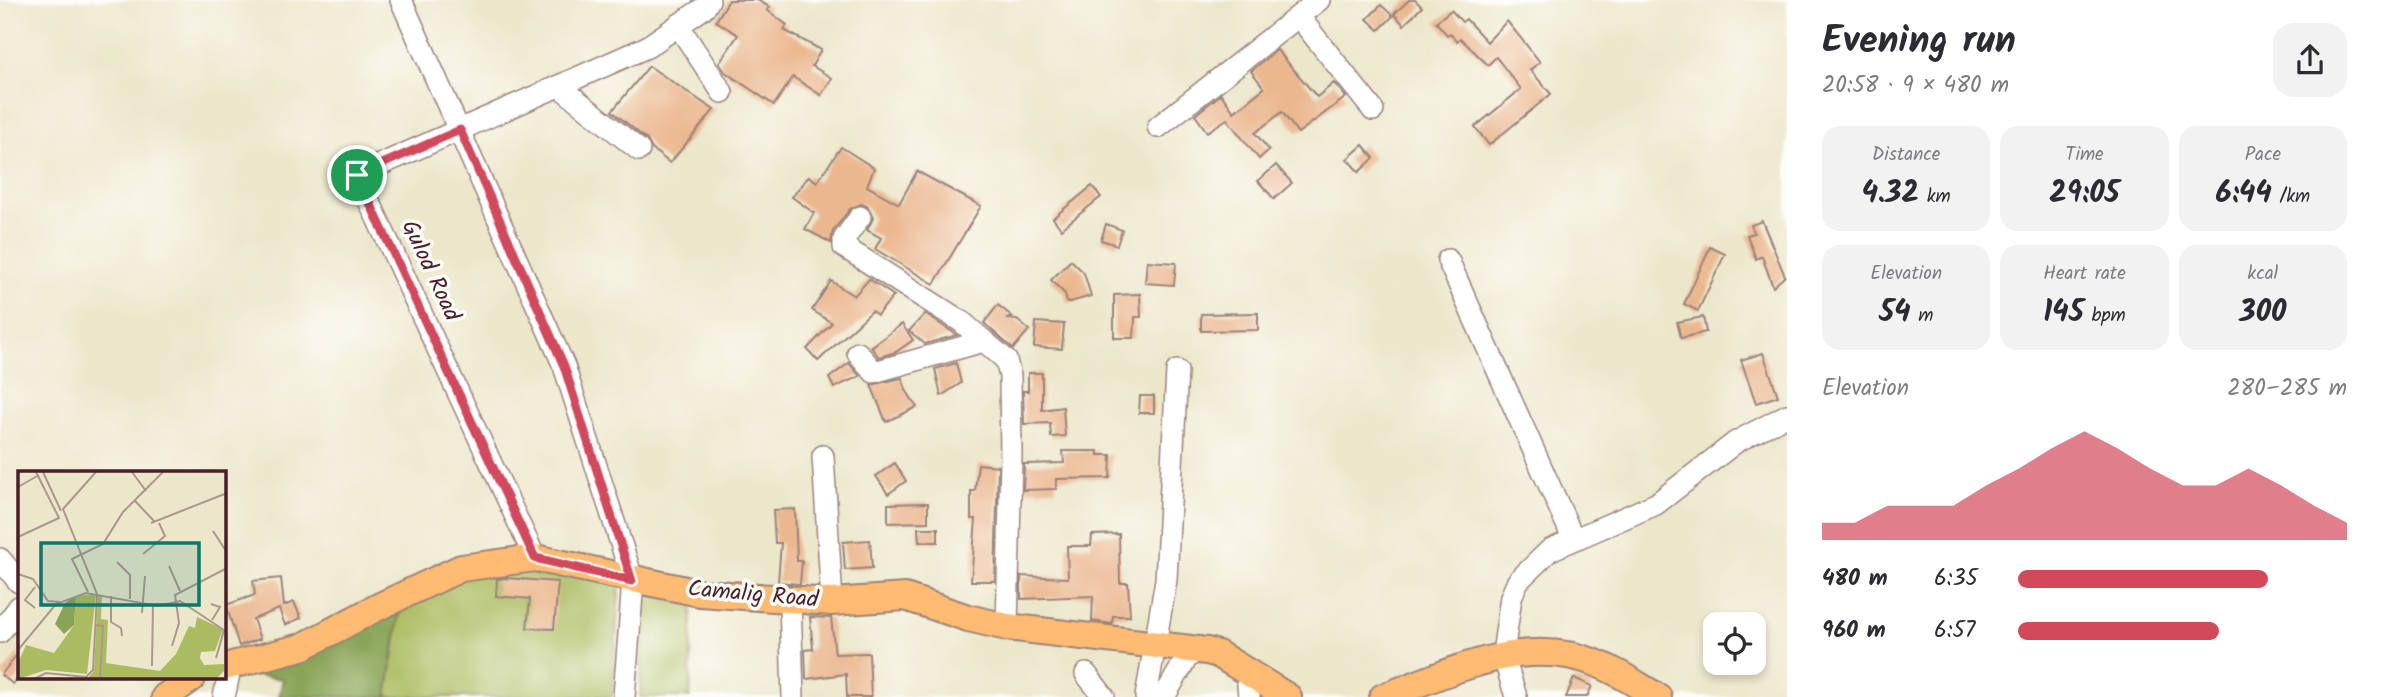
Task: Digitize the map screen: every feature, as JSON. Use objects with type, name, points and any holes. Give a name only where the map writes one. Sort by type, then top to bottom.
[{"type":"main road","name":"Camalig Road","points":[[228,666],[302,647],[461,568],[535,558],[632,581],[700,593],[832,602],[905,597],[968,618],[1007,627],[1197,649],[1217,654],[1264,689]]},
{"type":"main road","points":[[1383,697],[1503,654],[1554,652],[1598,663],[1658,697]]},
{"type":"main road","points":[[164,697],[189,680]]},
{"type":"street","points":[[401,0],[564,366],[632,581],[624,697]]},
{"type":"street","name":"Gulod Road","points":[[535,558],[357,175],[647,47],[705,7],[709,0]]},
{"type":"street","points":[[1158,127],[1318,0]]},
{"type":"street","points":[[1299,17],[1373,110]]},
{"type":"street","points":[[678,25],[722,92]]},
{"type":"street","points":[[559,86],[639,150]]},
{"type":"street","points":[[860,217],[844,239],[844,247],[962,322],[1006,360],[1010,376],[1007,627]]},
{"type":"street","points":[[1448,260],[1573,538]]},
{"type":"street","points":[[858,353],[874,372],[984,341]]},
{"type":"street","points":[[1146,697],[1166,580],[1177,371]]},
{"type":"street","points":[[1516,697],[1503,654],[1511,597],[1518,581],[1550,550],[1656,504],[1735,442],[1787,415]]},
{"type":"street","points":[[823,456],[832,602]]},
{"type":"street","points":[[0,559],[18,581]]},
{"type":"street","points":[[790,600],[793,697]]},
{"type":"street","points":[[0,632],[18,608]]},
{"type":"street","points":[[1164,697],[1186,659],[1197,649]]},
{"type":"street","points":[[225,697],[228,666]]},
{"type":"street","points":[[1086,674],[1104,697]]},
{"type":"green space","points":[[512,559],[620,578],[612,697],[387,697],[402,595]]},
{"type":"green space","points":[[646,584],[693,592],[690,697],[640,697]]},
{"type":"green space","points":[[402,595],[387,697],[279,697],[283,679],[226,670]]},
{"type":"building","points":[[729,0],[757,0],[770,7],[767,10],[787,25],[784,30],[821,50],[812,66],[832,78],[821,95],[793,77],[774,105],[725,72],[719,63],[738,35],[716,21]]},
{"type":"building","points":[[1409,0],[1415,0],[1422,7],[1404,25],[1394,14]]},
{"type":"building","points":[[1381,5],[1393,16],[1379,30],[1367,19]]},
{"type":"building","points":[[1451,10],[1462,22],[1466,19],[1487,42],[1507,21],[1540,62],[1530,70],[1551,94],[1489,145],[1475,127],[1521,89],[1496,57],[1488,65],[1460,38],[1457,41],[1450,33],[1447,35],[1436,22]]},
{"type":"building","points":[[1277,50],[1317,97],[1334,83],[1346,97],[1298,133],[1282,112],[1255,133],[1269,150],[1259,159],[1227,119],[1207,132],[1195,115],[1221,94],[1234,112],[1264,88],[1251,71]]},
{"type":"building","points":[[649,66],[714,110],[670,163],[612,111]]},
{"type":"building","points":[[1363,145],[1374,158],[1359,172],[1347,159]]},
{"type":"building","points":[[841,147],[874,168],[867,186],[899,204],[917,171],[981,206],[934,284],[875,249],[881,238],[867,230],[873,218],[867,206],[861,204],[850,209],[833,231],[831,243],[805,229],[814,213],[792,197],[809,176],[817,182]]},
{"type":"building","points":[[1276,165],[1292,183],[1274,199],[1258,181]]},
{"type":"building","points":[[1092,186],[1101,197],[1061,229],[1053,218]]},
{"type":"building","points":[[1762,221],[1785,276],[1773,287],[1762,256],[1756,259],[1747,235],[1754,233],[1751,225]]},
{"type":"building","points":[[1106,224],[1122,230],[1117,245],[1101,240]]},
{"type":"building","points":[[1710,247],[1725,254],[1698,311],[1684,304]]},
{"type":"building","points":[[1071,260],[1084,273],[1091,296],[1067,303],[1065,294],[1051,280]]},
{"type":"building","points":[[1147,261],[1176,263],[1174,285],[1145,283]]},
{"type":"building","points":[[869,279],[894,296],[877,315],[872,311],[818,361],[807,349],[832,323],[812,310],[831,281],[854,296]]},
{"type":"building","points":[[1140,294],[1141,317],[1135,317],[1134,338],[1114,338],[1114,295]]},
{"type":"building","points":[[998,305],[1013,317],[1006,319],[1017,320],[1029,330],[1013,349],[984,323]]},
{"type":"building","points":[[1258,313],[1258,330],[1201,331],[1201,314]]},
{"type":"building","points":[[925,314],[957,335],[925,344],[909,331]]},
{"type":"building","points":[[1703,317],[1706,332],[1681,338],[1677,322]]},
{"type":"building","points":[[1036,322],[1064,324],[1062,349],[1034,347]]},
{"type":"building","points":[[902,324],[913,340],[896,352],[879,357],[871,347]]},
{"type":"building","points":[[1763,353],[1778,396],[1756,403],[1741,360]]},
{"type":"building","points":[[849,363],[860,376],[834,388],[829,378]]},
{"type":"building","points":[[956,363],[961,383],[941,396],[935,369]]},
{"type":"building","points":[[1028,373],[1042,373],[1042,410],[1063,407],[1065,436],[1051,437],[1050,423],[1024,424],[1023,391],[1028,391]]},
{"type":"building","points":[[902,378],[917,407],[886,422],[871,385]]},
{"type":"building","points":[[1140,396],[1154,396],[1154,413],[1139,413]]},
{"type":"building","points":[[1063,451],[1098,451],[1098,455],[1111,455],[1110,478],[1056,479],[1056,489],[1023,490],[1024,464],[1064,463]]},
{"type":"building","points":[[895,463],[906,481],[888,494],[876,476]]},
{"type":"building","points":[[978,464],[998,466],[995,581],[971,581],[976,519],[971,519],[971,491],[975,491]]},
{"type":"building","points":[[928,503],[928,522],[888,523],[888,504]]},
{"type":"building","points":[[795,509],[797,561],[802,561],[800,584],[778,582],[781,543],[775,543],[773,510]]},
{"type":"building","points":[[918,528],[938,528],[938,542],[919,542]]},
{"type":"building","points":[[1119,534],[1120,583],[1128,583],[1130,616],[1113,616],[1112,624],[1092,621],[1093,596],[1021,599],[1021,576],[1068,578],[1067,546],[1091,546],[1092,535]]},
{"type":"building","points":[[870,540],[872,568],[845,570],[843,542]]},
{"type":"building","points":[[281,578],[284,606],[294,602],[301,618],[285,625],[279,609],[253,619],[260,639],[239,646],[226,605],[255,595],[253,581]]},
{"type":"building","points":[[497,579],[558,582],[554,629],[527,628],[530,599],[496,596]]},
{"type":"building","points":[[810,617],[831,618],[835,654],[869,653],[871,697],[847,697],[846,674],[806,679],[805,650],[813,649]]},
{"type":"building","points":[[18,653],[18,677],[13,684],[1,675]]},
{"type":"building","points":[[1574,678],[1592,686],[1587,697],[1566,697]]},
{"type":"route","points":[[460,130],[564,366],[632,581],[535,558],[357,175],[460,130]]}]
